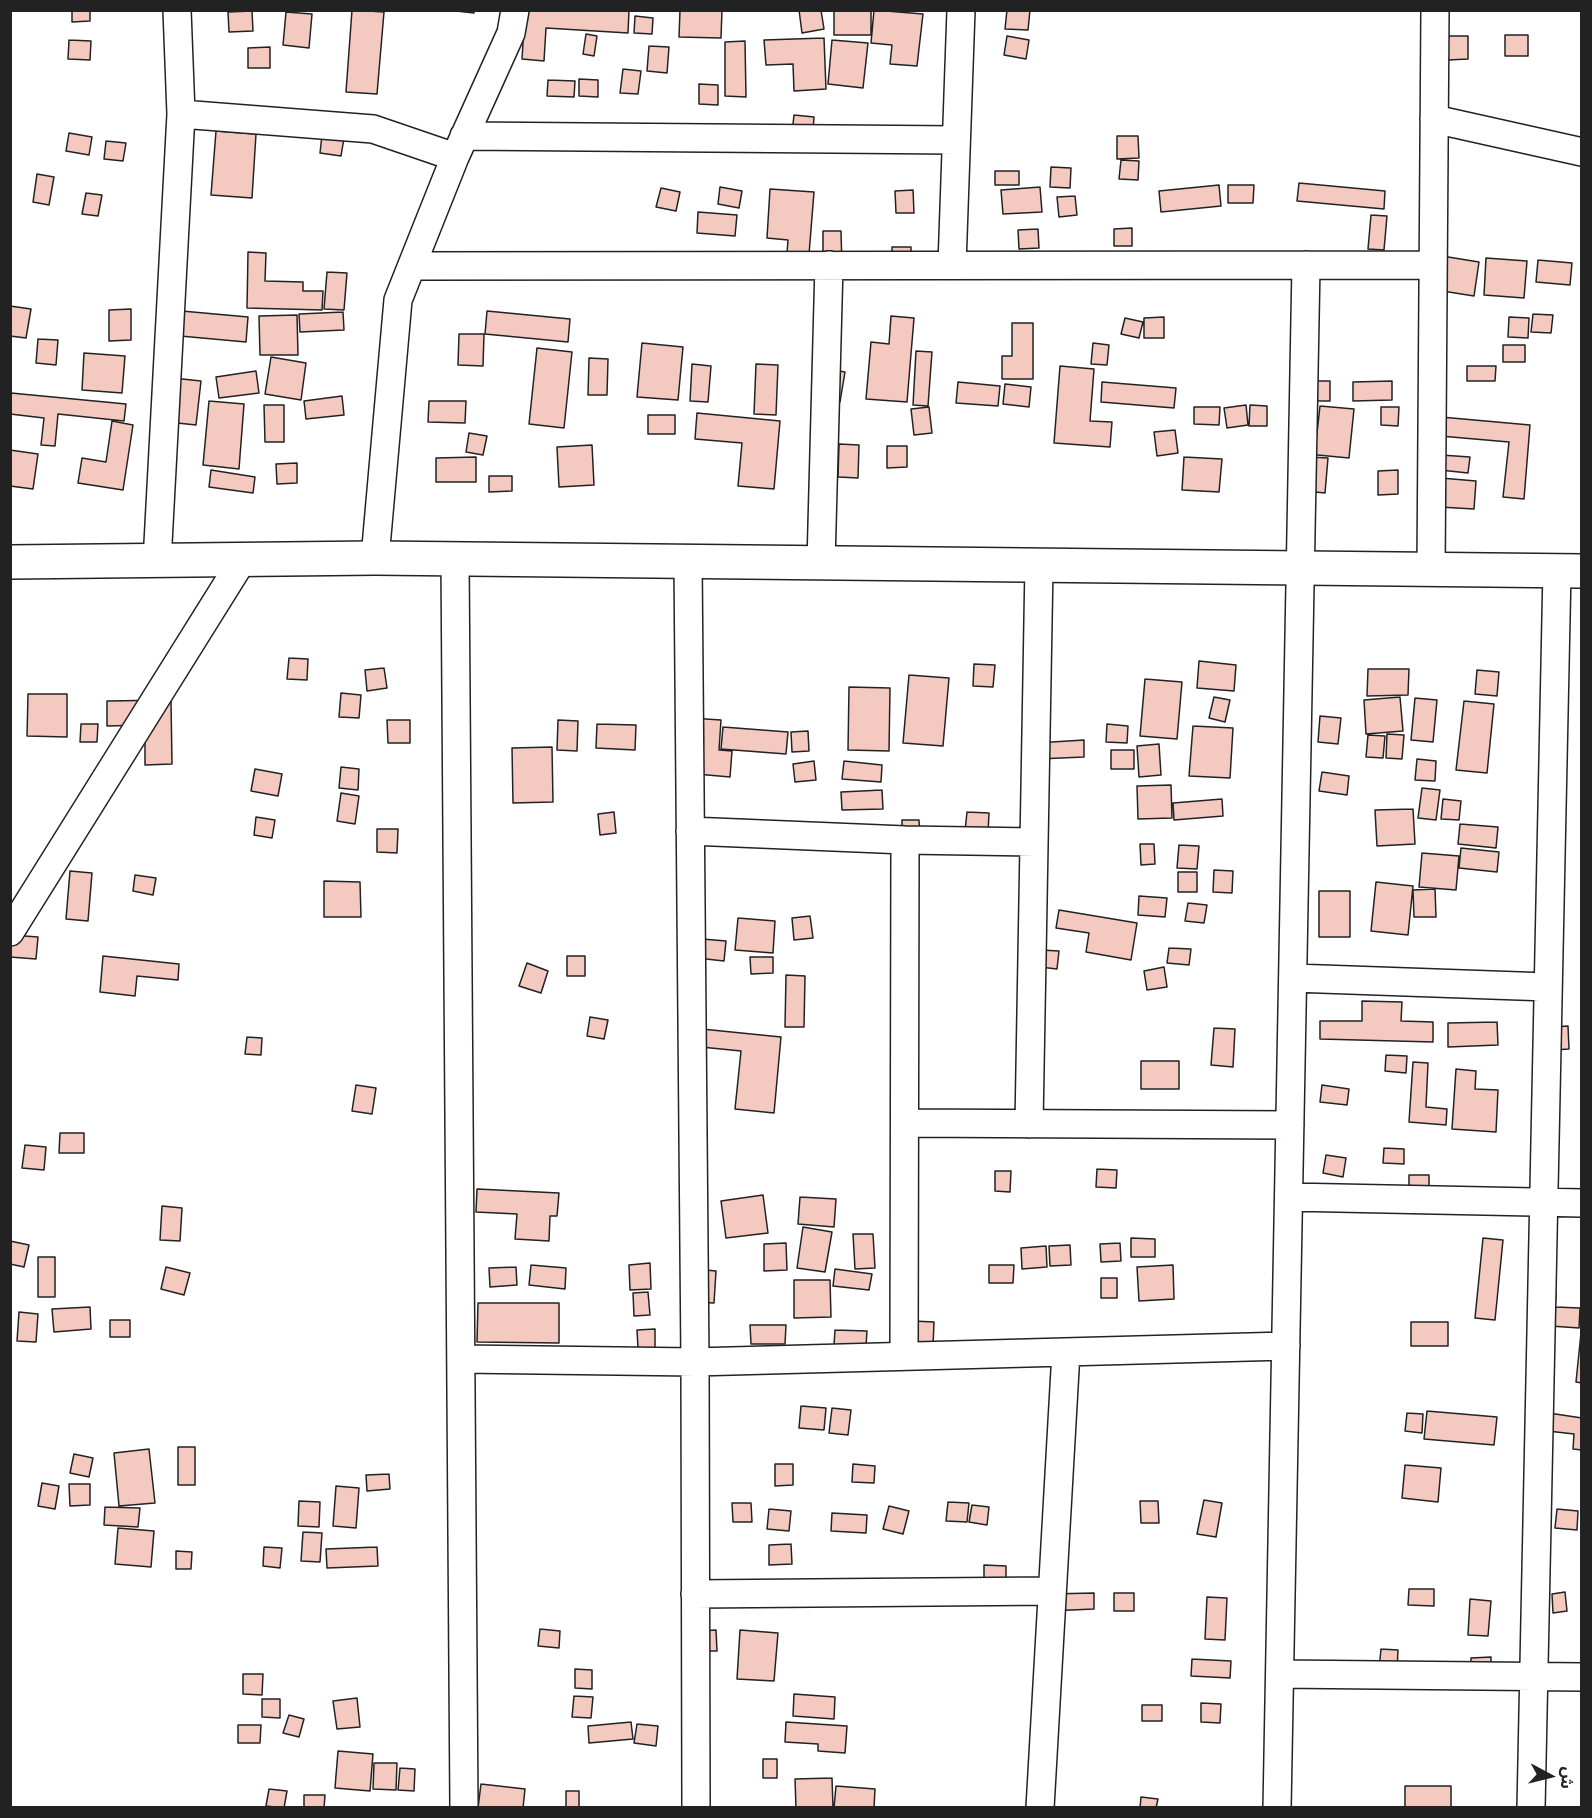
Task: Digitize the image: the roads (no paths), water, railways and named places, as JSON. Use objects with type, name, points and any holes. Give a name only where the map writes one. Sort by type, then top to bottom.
[{"type":"main road","points":[[10,562],[375,558],[1569,571]]},
{"type":"street","points":[[157,562],[181,114],[177,10]]},
{"type":"street","points":[[375,558],[398,300],[460,146],[511,33],[515,10]]},
{"type":"street","points":[[952,265],[961,10]]},
{"type":"street","points":[[1431,569],[1435,10]]},
{"type":"street","points":[[181,114],[374,129],[460,146],[957,140]]},
{"type":"street","points":[[1434,119],[1581,152]]},
{"type":"street","points":[[821,563],[829,265]]},
{"type":"street","points":[[1277,1808],[1306,265]]},
{"type":"street","points":[[412,266],[1433,265]]},
{"type":"street","points":[[10,932],[243,559]]},
{"type":"street","points":[[455,559],[464,1808]]},
{"type":"street","points":[[688,562],[695,1362],[696,1808]]},
{"type":"street","points":[[1029,1124],[1039,565]]},
{"type":"street","points":[[1531,1808],[1548,987],[1569,571]]},
{"type":"street","points":[[690,831],[905,840],[1034,842]]},
{"type":"street","points":[[904,1356],[905,840]]},
{"type":"street","points":[[1293,978],[1548,987]]},
{"type":"street","points":[[905,1123],[1290,1125]]},
{"type":"street","points":[[1289,1197],[1581,1203]]},
{"type":"street","points":[[461,1359],[695,1362],[1286,1346]]},
{"type":"street","points":[[1040,1808],[1066,1352]]},
{"type":"street","points":[[696,1594],[1052,1591]]},
{"type":"street","points":[[1280,1674],[1581,1677]]}]
